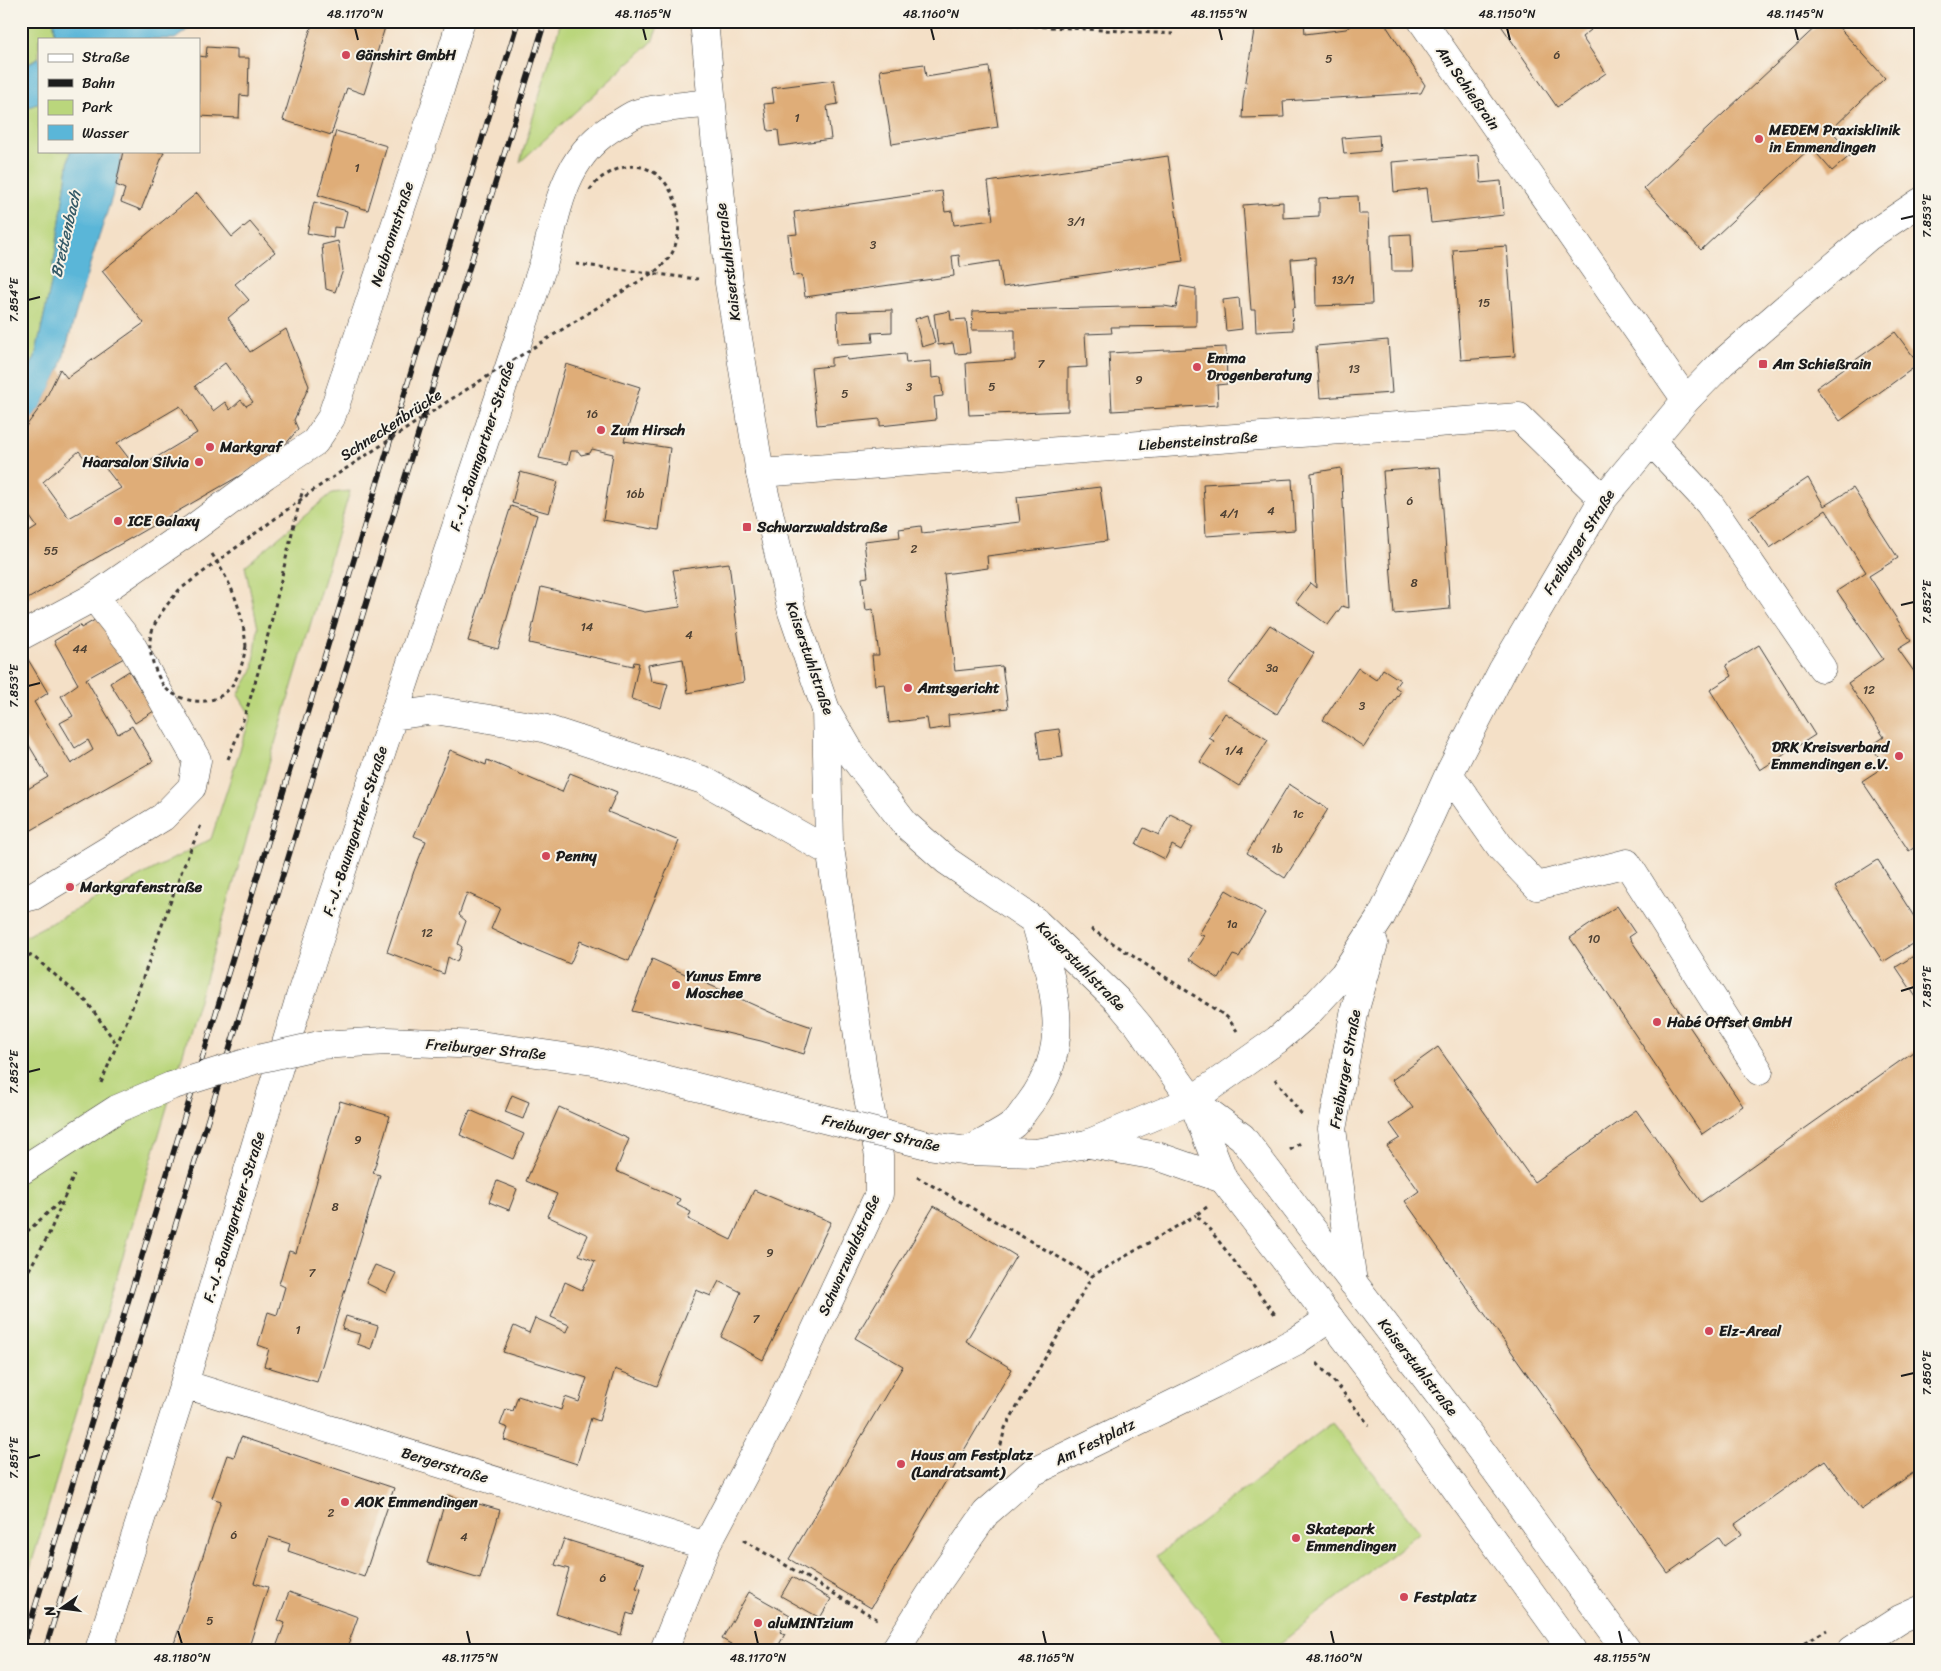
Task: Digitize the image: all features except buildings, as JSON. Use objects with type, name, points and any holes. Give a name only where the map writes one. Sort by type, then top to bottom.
[{"type":"street","name":"Neubronnstraße","points":[[195,527],[265,475],[315,442],[331,418],[434,109],[461,21]]},
{"type":"street","name":"Kaiserstuhlstraße","points":[[704,21],[710,103],[729,283],[760,473],[792,612],[826,710],[854,758],[905,824],[947,861],[1035,921],[1118,1001],[1139,1026],[1192,1100],[1223,1179],[1384,1389],[1572,1650]]},
{"type":"street","name":"Am Schießrain","points":[[1422,21],[1686,400]]},
{"type":"street","name":"F.-J.-Baumgartner-Straße","points":[[99,1650],[184,1384],[300,997],[544,262],[558,205],[576,162],[587,147],[602,133],[636,114],[710,103]]},
{"type":"street","name":"Freiburger Straße","points":[[21,1171],[117,1109],[171,1086],[258,1059],[320,1045],[387,1041],[480,1045],[593,1060],[927,1145],[968,1151],[1035,1152],[1087,1144],[1192,1100],[1277,1040],[1308,1013],[1344,974],[1381,917],[1449,774],[1503,669],[1602,499],[1686,400],[1745,341],[1868,237],[1920,202]]},
{"type":"street","name":"Liebensteinstraße","points":[[760,473],[1519,417],[1602,499]]},
{"type":"street","points":[[1651,441],[1709,503],[1822,668]]},
{"type":"street","points":[[21,636],[94,597],[195,527]]},
{"type":"street","points":[[21,899],[33,896],[163,817],[192,787],[198,760],[130,644],[94,597]]},
{"type":"street","points":[[393,716],[434,710],[543,728],[702,780],[830,852]]},
{"type":"street","name":"Schwarzwaldstraße","points":[[664,1650],[711,1535],[775,1416],[879,1194],[879,1156],[864,1076],[830,852],[826,710]]},
{"type":"street","points":[[1449,774],[1501,848],[1537,886],[1627,863],[1759,1071]]},
{"type":"street","name":"Freiburger Straße","points":[[1353,1283],[1332,1129],[1355,1009],[1381,917]]},
{"type":"street","points":[[968,1151],[1014,1124],[1042,1087],[1054,1053],[1058,1027],[1054,990],[1035,921]]},
{"type":"street","name":"Kaiserstuhlstraße","points":[[1192,1100],[1242,1137],[1477,1445],[1627,1650]]},
{"type":"street","name":"Freiburger Straße","points":[[1087,1144],[1157,1156],[1223,1179]]},
{"type":"street","name":"Am Festplatz","points":[[899,1642],[986,1513],[1034,1472],[1296,1341],[1330,1318]]},
{"type":"street","name":"Bergerstraße","points":[[184,1384],[711,1535]]},
{"type":"street","points":[[1852,1650],[1900,1619],[1920,1610]]},
{"type":"path","points":[[946,21],[1173,34]]},
{"type":"path","name":"Schneckenbrücke","points":[[195,527],[230,582],[241,614],[246,646],[238,675],[229,689],[217,699],[200,703],[169,692],[158,676],[151,656],[150,641],[154,626],[165,606],[179,590],[307,495],[453,398],[649,275],[669,259],[675,246],[680,226],[678,211],[672,193],[662,178],[652,171],[636,165],[620,168],[605,175],[589,190]]},
{"type":"path","points":[[544,262],[729,283]]},
{"type":"path","points":[[1089,928],[1227,1017],[1304,1116]]},
{"type":"path","points":[[21,951],[35,958],[87,1002],[117,1044]]},
{"type":"path","points":[[879,1156],[1092,1276]]},
{"type":"path","points":[[21,1284],[48,1236],[75,1172]]},
{"type":"path","points":[[21,1237],[64,1198]]},
{"type":"path","points":[[996,1466],[1004,1428],[1092,1276],[1196,1215]]},
{"type":"path","points":[[711,1535],[899,1642]]},
{"type":"green space","points":[[21,21],[54,21],[55,38],[38,38],[38,58],[21,69]]},
{"type":"green space","points":[[561,21],[660,21],[652,42],[520,162]]},
{"type":"green space","points":[[38,103],[38,152],[70,152],[51,284],[35,357],[21,385],[21,116],[24,115],[26,108]]},
{"type":"green space","points":[[350,491],[21,1599],[21,935],[26,936],[211,839],[251,716],[238,695],[253,670],[258,628],[245,566],[332,493]]},
{"type":"green space","name":"Skatepark Emmendingen","points":[[1332,1423],[1420,1532],[1272,1650],[1232,1650],[1156,1556]]},
{"type":"water","points":[[54,21],[199,21],[176,38],[55,38]]},
{"type":"water","points":[[38,58],[38,103],[26,108],[24,115],[21,116],[21,69]]},
{"type":"water","name":"Brettenbach","points":[[70,152],[123,152],[116,185],[89,267],[60,369],[44,402],[21,433],[21,385],[35,357],[51,284]]},
{"type":"railway","points":[[22,1650],[518,21]]},
{"type":"railway","points":[[45,1650],[545,21]]},
{"type":"place","name":"Gänshirt GmbH","points":[[346,55]]},
{"type":"place","name":"MEDEM Praxisklinik in Emmendingen","points":[[1759,139]]},
{"type":"place","name":"Am Schießrain","points":[[1763,364]]},
{"type":"place","name":"Emma Drogenberatung","points":[[1197,367]]},
{"type":"place","name":"Zum Hirsch","points":[[601,430]]},
{"type":"place","name":"Markgraf","points":[[210,447]]},
{"type":"place","name":"Haarsalon Silvia","points":[[199,462]]},
{"type":"place","name":"ICE Galaxy","points":[[118,521]]},
{"type":"place","name":"Schwarzwaldstraße","points":[[747,527]]},
{"type":"place","name":"Amtsgericht","points":[[908,688]]},
{"type":"place","name":"DRK Kreisverband Emmendingen e.V.","points":[[1899,756]]},
{"type":"place","name":"Penny","points":[[546,856]]},
{"type":"place","name":"Markgrafenstraße","points":[[70,887]]},
{"type":"place","name":"Yunus Emre Moschee","points":[[676,985]]},
{"type":"place","name":"Habé Offset GmbH","points":[[1657,1022]]},
{"type":"place","name":"Elz-Areal","points":[[1709,1331]]},
{"type":"place","name":"Haus am Festplatz (Landratsamt)","points":[[901,1464]]},
{"type":"place","name":"AOK Emmendingen","points":[[345,1502]]},
{"type":"place","name":"Skatepark Emmendingen","points":[[1296,1538]]},
{"type":"place","name":"Festplatz","points":[[1404,1597]]},
{"type":"place","name":"aluMINTzium","points":[[758,1623]]}]
